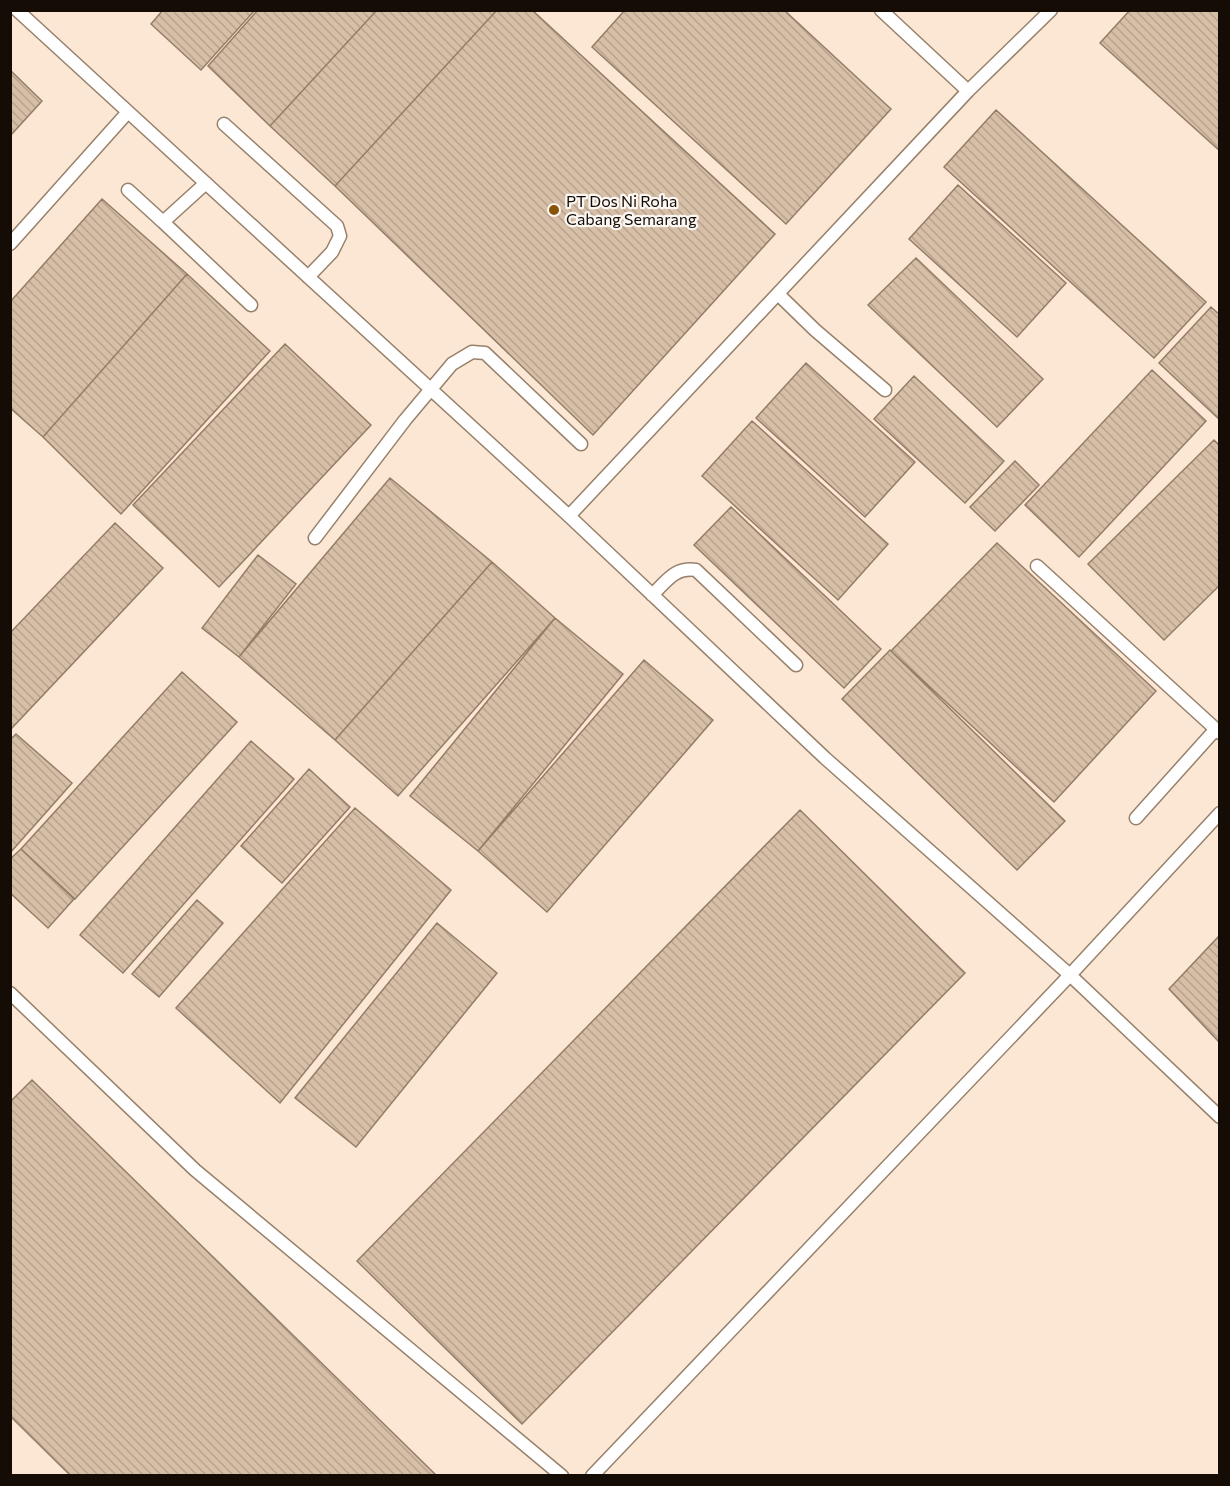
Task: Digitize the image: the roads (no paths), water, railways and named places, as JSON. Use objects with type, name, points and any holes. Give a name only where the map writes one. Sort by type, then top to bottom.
[{"type":"lane","points":[[17,10],[569,516],[825,758],[1070,975],[1220,1117]]},
{"type":"lane","points":[[881,10],[968,91]]},
{"type":"lane","points":[[569,516],[968,91],[1051,10]]},
{"type":"lane","points":[[10,244],[128,112]]},
{"type":"lane","points":[[224,124],[337,226],[340,236],[332,252],[308,277]]},
{"type":"lane","points":[[163,222],[206,183]]},
{"type":"lane","points":[[129,190],[250,305]]},
{"type":"lane","points":[[778,294],[815,330],[885,390]]},
{"type":"lane","points":[[315,538],[405,420],[452,364],[472,352],[485,353],[581,444]]},
{"type":"lane","points":[[1037,566],[1217,732],[1136,818]]},
{"type":"lane","points":[[652,595],[675,573],[684,568],[696,570],[796,665]]},
{"type":"lane","points":[[592,1476],[1070,975],[1220,813]]},
{"type":"lane","points":[[10,993],[195,1170],[562,1476]]},
{"type":"place","name":"PT Dos Ni Roha Cabang Semarang","points":[[554,210]]}]
